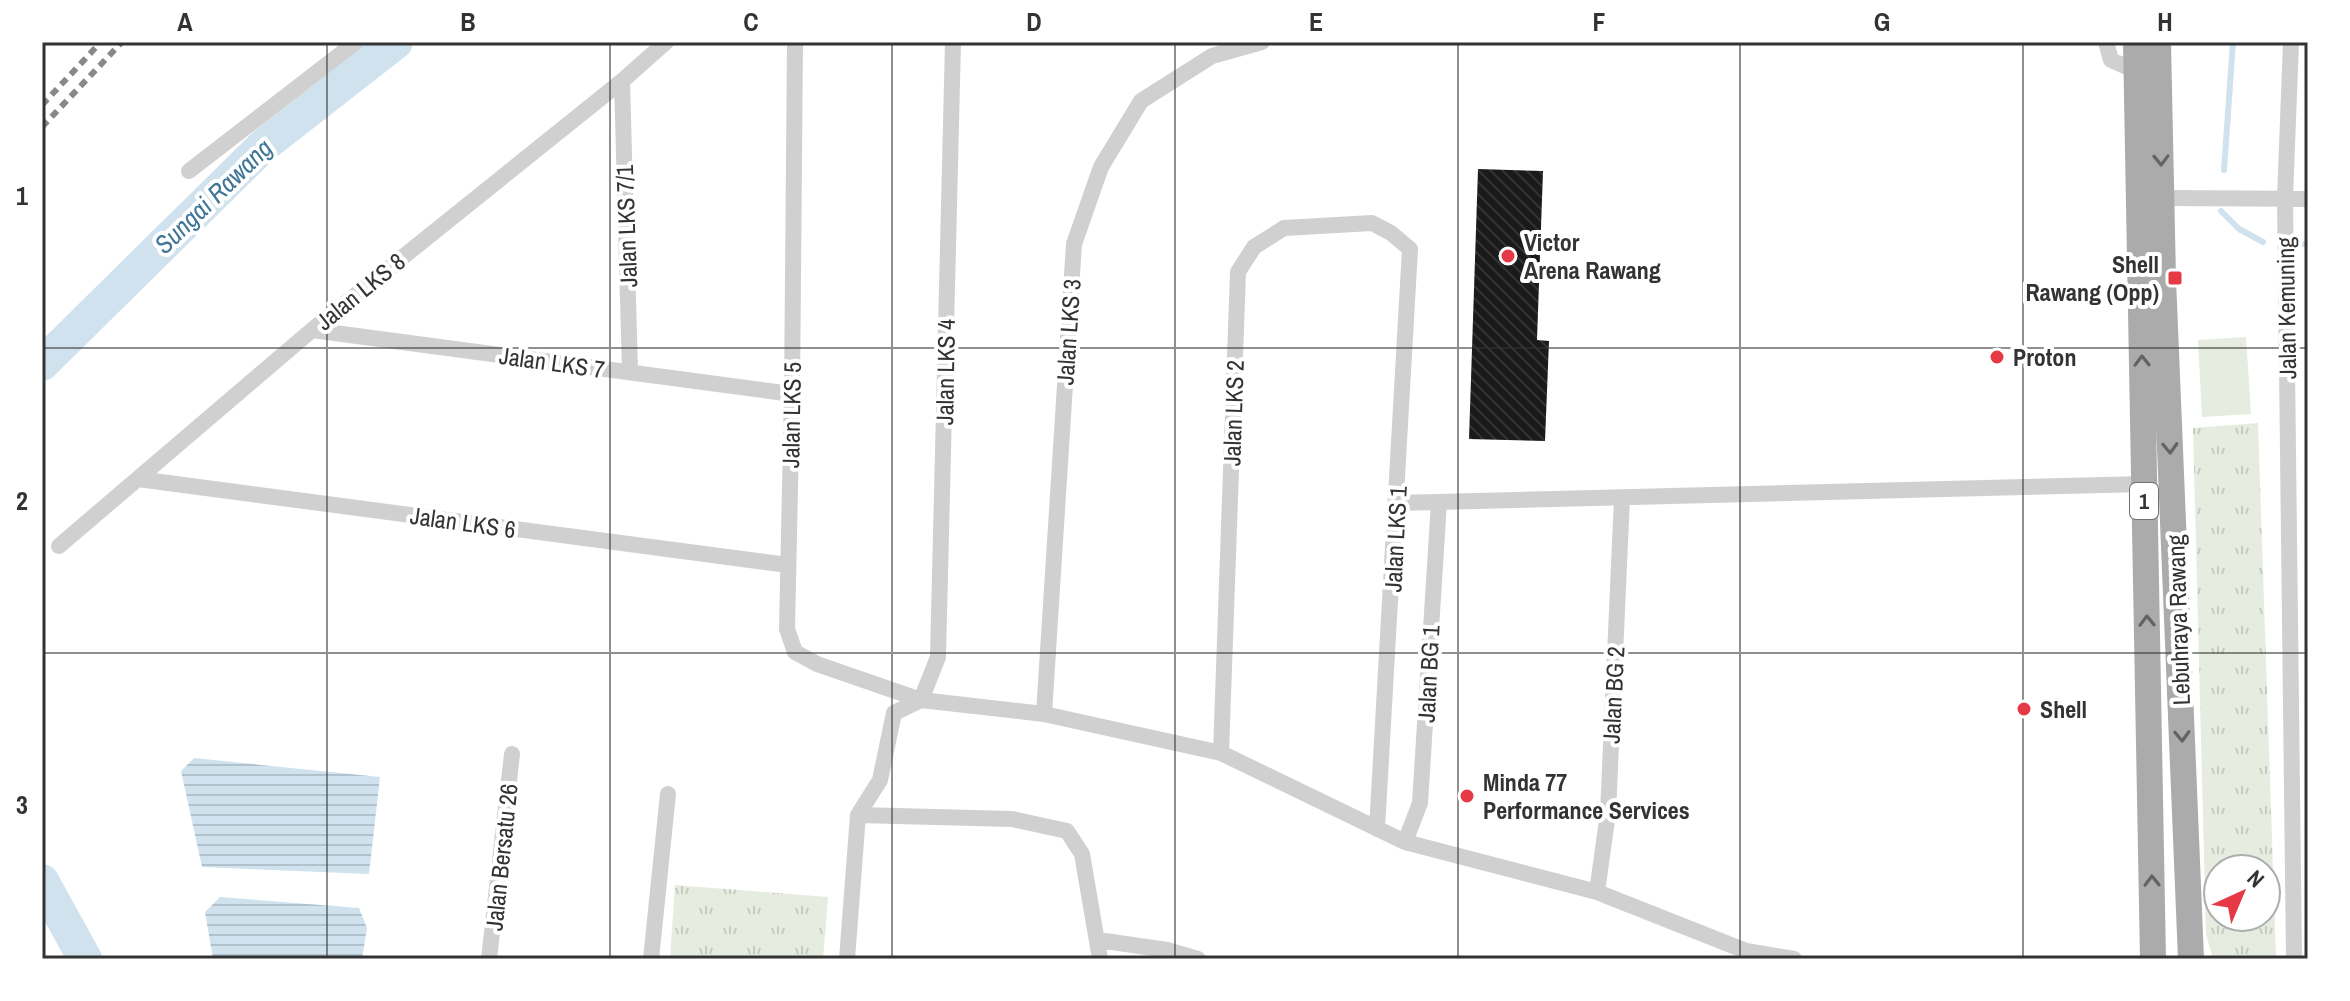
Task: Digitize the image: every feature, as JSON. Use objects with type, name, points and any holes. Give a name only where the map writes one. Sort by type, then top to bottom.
[{"type":"main road","name":"Lebuhraya Rawang","points":[[2136,42],[2153,959]]},
{"type":"main road","name":"Lebuhraya Rawang","points":[[2158,42],[2191,959]]},
{"type":"main road","points":[[2191,933],[2199,959]]},
{"type":"street","points":[[189,171],[356,42]]},
{"type":"street","name":"Jalan LKS 8","points":[[59,546],[312,330],[622,81],[666,42]]},
{"type":"street","name":"Jalan LKS 5","points":[[795,42],[787,629],[795,652],[817,664],[921,700],[1044,714],[1221,753],[1405,842],[1597,892],[1746,951],[1794,959]]},
{"type":"street","name":"Jalan LKS 4","points":[[921,700],[938,657],[953,42]]},
{"type":"street","name":"Jalan LKS 3","points":[[1044,714],[1074,244],[1101,167],[1141,101],[1212,56],[1262,42]]},
{"type":"street","points":[[2106,42],[2111,60],[2136,71]]},
{"type":"street","name":"Jalan Kemuning","points":[[2291,42],[2285,198],[2294,959]]},
{"type":"street","name":"Jalan LKS 7/1","points":[[622,81],[630,372]]},
{"type":"street","points":[[2162,198],[2308,199]]},
{"type":"street","name":"Jalan LKS 2","points":[[1221,753],[1238,272],[1254,247],[1284,228],[1372,223],[1391,233],[1410,249]]},
{"type":"street","name":"Jalan LKS 1","points":[[1377,829],[1410,249]]},
{"type":"street","name":"Jalan LKS 7","points":[[312,330],[792,394]]},
{"type":"street","name":"Jalan LKS 6","points":[[138,479],[788,565]]},
{"type":"street","points":[[1397,503],[2144,484]]},
{"type":"street","name":"Jalan BG 2","points":[[1597,892],[1608,813],[1622,498]]},
{"type":"street","name":"Jalan BG 1","points":[[1405,842],[1420,803],[1439,502]]},
{"type":"street","points":[[847,959],[858,815],[880,780],[894,713],[921,700]]},
{"type":"street","name":"Jalan Bersatu 26","points":[[489,959],[512,754]]},
{"type":"street","points":[[651,959],[668,794]]},
{"type":"street","points":[[858,815],[1012,819],[1067,831],[1082,854],[1100,959]]},
{"type":"street","points":[[1098,940],[1198,959]]},
{"type":"green space","points":[[2246,337],[2251,414],[2202,417],[2198,340]]},
{"type":"green space","points":[[2258,423],[2272,853],[2204,853],[2193,428]]},
{"type":"green space","points":[[675,885],[828,897],[823,959],[670,959]]},
{"type":"green space","points":[[2275,933],[2276,959],[2213,959],[2206,934]]},
{"type":"water","points":[[194,758],[380,777],[369,874],[202,867],[181,771]]},
{"type":"water","points":[[220,897],[359,908],[367,928],[362,959],[213,959],[205,912]]},
{"type":"building","name":"Victor Arena Rawang","points":[[1478,169],[1543,171],[1537,340],[1549,341],[1545,441],[1469,439]]},
{"type":"waterway","name":"Sungai Rawang","points":[[42,364],[264,145],[396,42]]},
{"type":"waterway","points":[[2224,170],[2233,42]]},
{"type":"waterway","points":[[2221,211],[2239,229],[2263,242]]},
{"type":"waterway","name":"Sungai Rawang","points":[[42,881],[85,959]]},
{"type":"railway","points":[[42,105],[101,42]]},
{"type":"railway","points":[[42,127],[122,42]]},
{"type":"place","name":"Victor Arena Rawang","points":[[1508,256]]},
{"type":"place","name":"Shell Rawang (Opp)","points":[[2175,278]]},
{"type":"place","name":"Proton","points":[[1997,357]]},
{"type":"place","name":"Shell","points":[[2024,709]]},
{"type":"place","name":"Minda 77 Performance Services","points":[[1467,796]]}]
